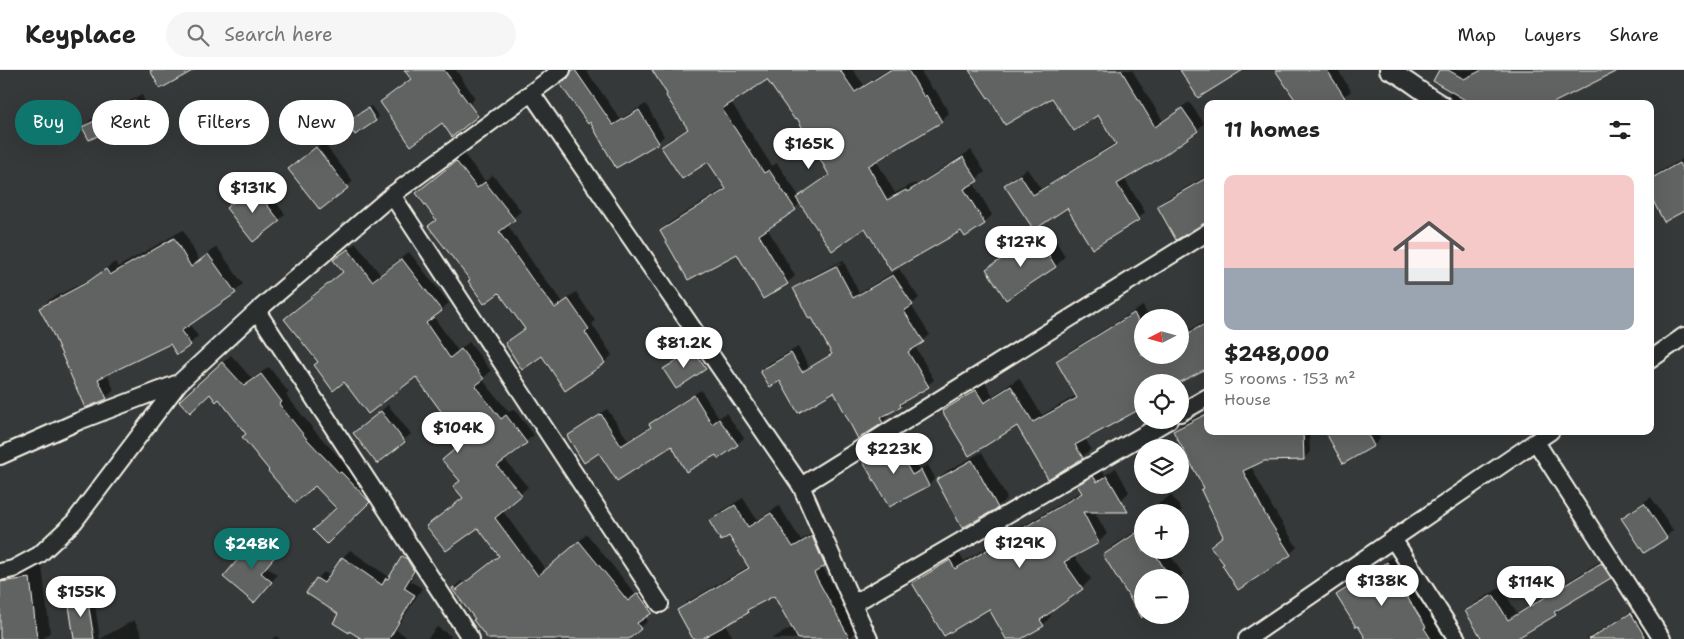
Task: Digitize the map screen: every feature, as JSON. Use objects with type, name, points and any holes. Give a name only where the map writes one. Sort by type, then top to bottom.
[{"type":"street","points":[[0,456],[80,421],[172,387],[392,195],[532,94],[562,70]]},
{"type":"street","points":[[1396,71],[1420,100]]},
{"type":"street","points":[[532,94],[801,486],[852,604],[870,639]]},
{"type":"street","points":[[392,195],[660,604]]},
{"type":"street","points":[[801,486],[1204,234]]},
{"type":"street","points":[[257,311],[467,636]]},
{"type":"street","points":[[1654,357],[1684,336]]},
{"type":"street","points":[[0,572],[13,569],[39,555],[74,522],[179,382]]},
{"type":"street","points":[[1189,408],[1204,399]]},
{"type":"street","points":[[852,604],[1153,429]]},
{"type":"street","points":[[1254,637],[1546,435]]},
{"type":"street","points":[[1536,442],[1662,639]]},
{"type":"street","points":[[1393,539],[1457,639]]},
{"type":"building","points":[[150,70],[194,70],[160,89]]},
{"type":"building","points":[[404,70],[444,70],[478,116],[452,137],[442,123],[411,146],[380,102],[411,79]]},
{"type":"building","points":[[572,70],[575,70],[613,125],[639,110],[659,143],[616,168],[590,122],[588,124],[560,84],[568,78]]},
{"type":"building","points":[[652,70],[840,70],[855,92],[890,70],[908,70],[942,122],[868,166],[887,200],[906,190],[907,192],[963,157],[978,181],[964,189],[985,224],[965,237],[961,231],[891,271],[865,228],[832,251],[796,198],[829,175],[797,118],[795,120],[767,80],[722,109],[764,173],[769,170],[796,210],[759,235],[788,284],[763,299],[737,254],[688,280],[660,231],[726,189],[708,162],[682,179],[661,147],[688,129],[666,96],[667,94]]},
{"type":"building","points":[[969,70],[1121,70],[1155,127],[1182,108],[1198,131],[1162,157],[1117,184],[1139,220],[1092,249],[1067,208],[1034,230],[1004,185],[1020,175],[1033,195],[1116,144],[1098,115],[1074,131],[1052,98],[1005,125],[989,97]]},
{"type":"building","points":[[1180,70],[1243,70],[1198,98]]},
{"type":"building","points":[[1275,70],[1327,70],[1345,98],[1342,100],[1295,100]]},
{"type":"building","points":[[1439,70],[1448,70],[1464,79],[1482,70],[1619,70],[1559,100],[1465,100],[1433,81]]},
{"type":"building","points":[[368,108],[376,121],[355,135],[354,117]]},
{"type":"building","points":[[92,122],[92,139],[89,140],[82,127]]},
{"type":"building","points":[[316,147],[348,188],[320,210],[288,169]]},
{"type":"building","points":[[456,161],[477,188],[485,182],[515,220],[499,232],[532,279],[555,308],[568,299],[589,329],[585,332],[605,363],[565,391],[542,356],[522,370],[505,343],[525,329],[499,293],[484,304],[468,281],[470,280],[428,226],[436,220],[416,193]]},
{"type":"building","points":[[1679,163],[1684,173],[1684,211],[1664,222],[1654,203],[1654,177]]},
{"type":"building","points":[[1204,179],[1204,224],[1176,240],[1157,206]]},
{"type":"building","points":[[252,186],[280,221],[253,242],[226,208]]},
{"type":"building","points":[[1037,236],[1056,267],[1006,300],[986,269]]},
{"type":"building","points":[[174,238],[191,267],[208,254],[236,293],[181,331],[191,345],[177,355],[170,344],[98,379],[107,399],[85,408],[52,332],[39,308],[86,283],[106,269],[110,275]]},
{"type":"building","points":[[348,249],[372,281],[402,259],[442,311],[426,323],[450,358],[461,349],[484,379],[475,386],[501,419],[506,415],[527,443],[497,466],[522,495],[495,518],[538,576],[579,541],[628,601],[638,593],[652,613],[637,623],[641,629],[629,639],[488,639],[473,620],[475,619],[452,589],[453,587],[458,591],[457,589],[499,556],[478,528],[446,551],[426,526],[463,498],[453,486],[460,481],[442,460],[462,443],[440,416],[443,414],[416,377],[368,414],[344,382],[333,391],[314,365],[318,362],[284,319],[343,272],[333,260]]},
{"type":"building","points":[[836,266],[853,298],[893,275],[913,305],[904,311],[924,342],[908,352],[929,387],[900,404],[901,407],[880,418],[883,423],[858,439],[834,392],[798,413],[780,381],[770,387],[760,371],[791,353],[802,372],[832,354],[812,318],[809,319],[793,288]]},
{"type":"building","points":[[1134,313],[1134,364],[1189,364],[1189,333],[1204,324],[1204,370],[1189,378],[1189,374],[1134,374],[1134,412],[1075,445],[1083,458],[1048,479],[1017,426],[969,456],[942,411],[976,390],[984,403],[1011,386],[1033,422],[1077,398],[1056,361]]},
{"type":"building","points":[[693,350],[706,369],[676,389],[663,369]]},
{"type":"building","points":[[222,362],[244,386],[261,374],[282,402],[279,404],[306,438],[370,502],[327,544],[313,530],[336,508],[315,486],[295,503],[242,437],[246,434],[219,399],[216,402],[210,394],[190,413],[179,401]]},
{"type":"building","points":[[694,395],[712,424],[719,419],[738,445],[718,459],[716,455],[686,472],[672,446],[617,481],[599,453],[584,463],[567,436],[601,414],[621,446],[651,427],[649,424]]},
{"type":"building","points":[[381,411],[405,442],[377,464],[353,433]]},
{"type":"building","points":[[1204,415],[1204,435],[1303,435],[1304,460],[1264,461],[1243,471],[1265,514],[1291,555],[1238,590],[1222,565],[1224,564],[1210,546],[1223,536],[1201,490],[1204,488],[1189,460],[1189,439],[1177,439],[1173,431],[1177,429],[1189,429],[1189,423]]},
{"type":"building","points":[[1327,435],[1368,435],[1374,446],[1343,464]]},
{"type":"building","points":[[893,440],[912,475],[921,470],[929,486],[889,507],[862,460]]},
{"type":"building","points":[[972,460],[998,508],[962,528],[936,480]]},
{"type":"building","points":[[1093,476],[1097,482],[1107,476],[1128,512],[1083,512],[1099,543],[1064,562],[1083,589],[1040,620],[1044,626],[1021,639],[1006,639],[989,609],[944,636],[912,583],[950,560],[955,569],[1082,493],[1077,485]]},
{"type":"building","points":[[1644,503],[1667,538],[1644,553],[1621,518]]},
{"type":"building","points":[[735,505],[748,527],[771,513],[793,547],[812,536],[825,566],[814,573],[850,639],[798,639],[774,596],[747,610],[748,613],[701,639],[693,639],[677,610],[749,568],[729,536],[721,541],[709,521]]},
{"type":"building","points":[[1134,534],[1134,559],[1158,559],[1165,569],[1134,569],[1134,605],[1103,555]]},
{"type":"building","points":[[257,537],[277,554],[261,573],[272,582],[254,603],[223,577]]},
{"type":"building","points":[[402,556],[407,559],[414,571],[404,588],[415,595],[389,639],[362,639],[349,631],[349,633],[333,623],[338,614],[306,593],[316,578],[324,583],[342,557],[382,585],[386,578],[388,579]]},
{"type":"building","points":[[1387,562],[1408,594],[1406,595],[1426,627],[1424,628],[1431,639],[1366,639],[1358,626],[1356,627],[1336,595]]},
{"type":"building","points":[[1601,563],[1611,578],[1554,612],[1556,615],[1516,639],[1482,639],[1465,611],[1493,595],[1508,620]]},
{"type":"building","points":[[30,578],[37,639],[0,639],[0,582]]},
{"type":"building","points":[[87,596],[94,639],[74,639],[68,599]]},
{"type":"building","points":[[1631,613],[1646,639],[1589,639]]}]
